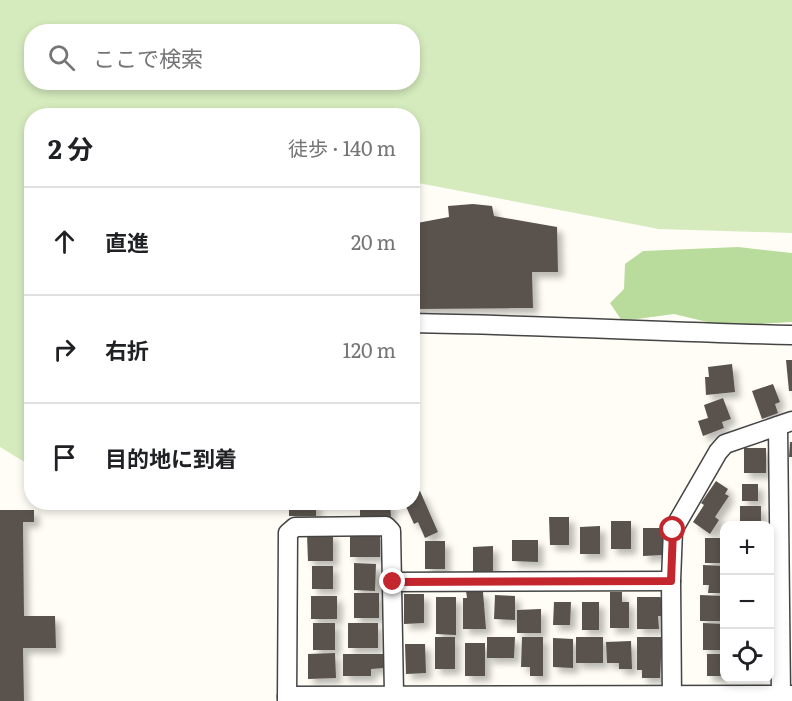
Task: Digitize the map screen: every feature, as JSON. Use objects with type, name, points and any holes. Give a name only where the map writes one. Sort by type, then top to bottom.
[{"type":"street","points":[[420,323],[522,324],[657,332],[792,335]]},
{"type":"street","points":[[394,694],[391,531],[386,526],[295,526],[288,533],[287,698],[394,694],[672,697],[786,695],[785,423],[725,444],[718,452],[673,530],[672,697]]},
{"type":"street","points":[[393,582],[671,581]]},
{"type":"green space","points":[[0,0],[792,0],[792,233],[659,229],[420,183],[420,108],[24,108],[24,462],[0,447]]},
{"type":"green space","points":[[738,247],[792,253],[792,322],[724,326],[674,314],[622,321],[610,303],[624,289],[625,264],[643,251]]},
{"type":"building","points":[[473,204],[492,206],[494,216],[557,227],[558,272],[532,272],[533,308],[420,309],[420,222],[449,217],[448,206]]},
{"type":"building","points":[[786,360],[792,360],[792,391],[789,391]]},
{"type":"building","points":[[732,364],[735,392],[706,395],[705,377],[709,377],[708,367]]},
{"type":"building","points":[[773,384],[780,402],[775,404],[778,413],[762,419],[752,391]]},
{"type":"building","points":[[723,398],[731,419],[722,422],[724,428],[703,436],[698,421],[708,418],[704,405]]},
{"type":"building","points":[[790,442],[792,442],[792,457],[789,457]]},
{"type":"building","points":[[744,448],[766,448],[766,473],[744,473]]},
{"type":"building","points":[[716,481],[728,489],[725,494],[729,496],[715,517],[719,520],[710,534],[693,522],[704,505],[701,503]]},
{"type":"building","points":[[742,484],[758,484],[758,501],[742,501]]},
{"type":"building","points":[[420,491],[438,532],[425,538],[418,522],[414,524],[408,510],[420,510]]},
{"type":"building","points":[[740,506],[761,506],[761,521],[740,521]]},
{"type":"building","points":[[0,510],[34,510],[34,522],[23,522],[24,616],[55,616],[56,648],[23,648],[24,701],[0,701]]},
{"type":"building","points":[[289,510],[316,510],[316,516],[289,516]]},
{"type":"building","points":[[360,510],[391,510],[391,517],[360,517]]},
{"type":"building","points":[[549,517],[569,517],[569,545],[550,545]]},
{"type":"building","points":[[611,521],[631,521],[631,549],[611,549]]},
{"type":"building","points":[[600,526],[600,554],[580,554],[580,527]]},
{"type":"building","points":[[643,528],[663,528],[663,555],[643,556]]},
{"type":"building","points":[[307,534],[333,534],[333,561],[308,561]]},
{"type":"building","points":[[350,534],[380,534],[380,557],[350,557]]},
{"type":"building","points":[[705,538],[720,538],[720,563],[705,563]]},
{"type":"building","points":[[512,540],[538,540],[538,562],[512,561]]},
{"type":"building","points":[[425,541],[445,541],[445,569],[425,569]]},
{"type":"building","points":[[493,546],[493,574],[473,575],[473,547]]},
{"type":"building","points":[[354,563],[376,564],[375,591],[354,590]]},
{"type":"building","points":[[703,565],[720,566],[720,593],[708,593],[709,585],[703,585]]},
{"type":"building","points":[[312,566],[333,566],[333,589],[312,589]]},
{"type":"building","points":[[466,591],[483,592],[486,629],[463,629],[463,598],[467,598]]},
{"type":"building","points":[[610,592],[622,592],[622,602],[629,602],[629,628],[610,628]]},
{"type":"building","points":[[354,593],[379,593],[379,618],[354,618]]},
{"type":"building","points":[[404,594],[424,594],[424,623],[404,624]]},
{"type":"building","points":[[495,595],[515,596],[515,620],[494,619]]},
{"type":"building","points":[[700,595],[720,596],[720,621],[700,621]]},
{"type":"building","points":[[311,596],[337,596],[337,619],[311,619]]},
{"type":"building","points":[[436,597],[456,597],[456,635],[436,634]]},
{"type":"building","points":[[637,597],[660,597],[663,600],[663,616],[658,616],[659,629],[637,629]]},
{"type":"building","points":[[554,602],[571,602],[570,625],[553,625]]},
{"type":"building","points":[[582,602],[599,602],[599,630],[582,630]]},
{"type":"building","points":[[541,609],[541,633],[517,633],[517,610]]},
{"type":"building","points":[[313,623],[335,623],[335,650],[313,650]]},
{"type":"building","points":[[348,623],[378,623],[378,648],[348,648]]},
{"type":"building","points":[[703,623],[720,624],[720,650],[703,650]]},
{"type":"building","points":[[435,637],[455,637],[455,669],[435,669]]},
{"type":"building","points":[[487,637],[515,637],[514,658],[487,658]]},
{"type":"building","points":[[522,637],[543,637],[543,676],[530,676],[530,667],[521,667]]},
{"type":"building","points":[[576,637],[603,637],[603,663],[576,663]]},
{"type":"building","points":[[637,637],[662,637],[660,678],[642,678],[642,670],[637,670]]},
{"type":"building","points":[[553,638],[573,639],[573,668],[553,667]]},
{"type":"building","points":[[631,641],[632,669],[619,669],[619,663],[607,663],[606,642]]},
{"type":"building","points":[[465,643],[485,643],[485,676],[465,676]]},
{"type":"building","points":[[405,644],[425,644],[426,673],[406,674]]},
{"type":"building","points":[[335,653],[336,678],[308,679],[308,654]]},
{"type":"building","points":[[343,654],[384,654],[384,668],[371,669],[371,676],[343,676]]},
{"type":"building","points":[[707,654],[720,654],[720,676],[707,676]]},
{"type":"route","points":[[393,582],[671,581],[673,530]]}]
